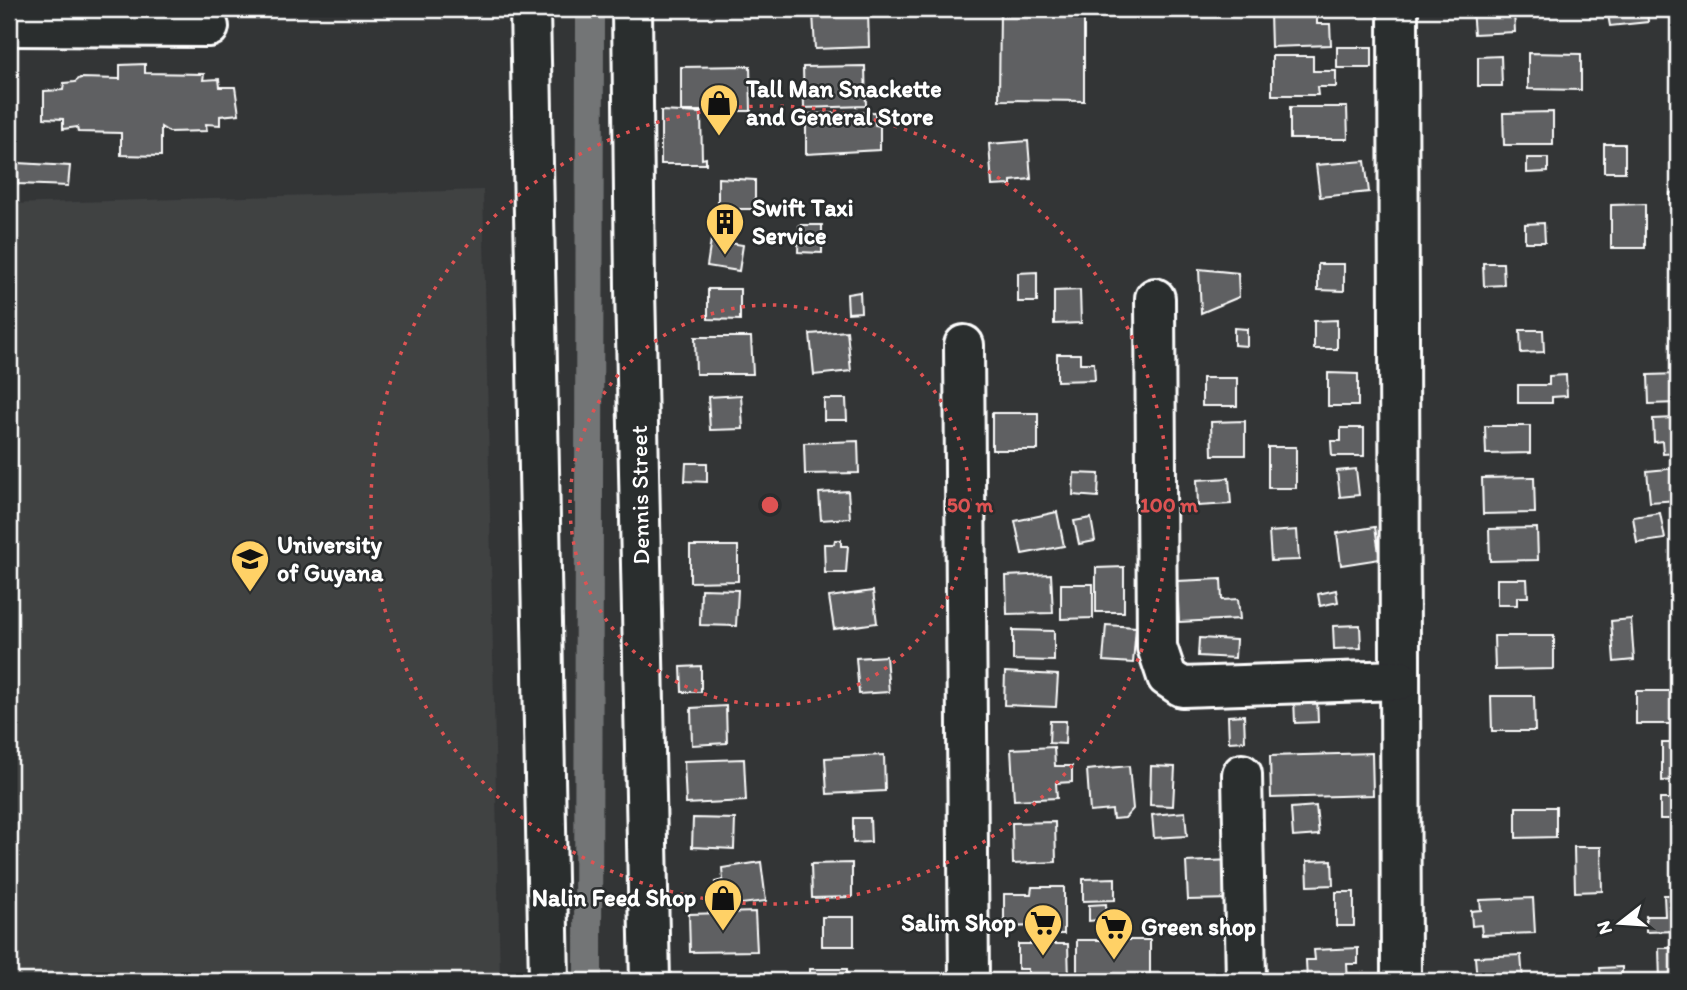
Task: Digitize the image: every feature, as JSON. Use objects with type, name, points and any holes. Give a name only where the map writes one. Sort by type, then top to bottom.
[{"type":"street","points":[[530,9],[549,981]]},
{"type":"street","name":"Dennis Street","points":[[632,9],[650,981]]},
{"type":"street","points":[[1398,9],[1401,981]]},
{"type":"street","points":[[9,26],[209,27]]},
{"type":"street","points":[[1155,298],[1157,647],[1167,677],[1182,687],[1400,680]]},
{"type":"street","points":[[964,345],[969,981]]},
{"type":"street","points":[[1242,774],[1246,981]]},
{"type":"shaded area","name":"University of Guyana","points":[[483,190],[500,981],[9,981],[9,204]]},
{"type":"building","points":[[1000,9],[1084,9],[1084,101],[999,100]]},
{"type":"building","points":[[1472,9],[1514,9],[1515,32],[1474,34]]},
{"type":"building","points":[[1607,9],[1647,9],[1648,22],[1610,26]]},
{"type":"building","points":[[868,11],[869,47],[815,49],[813,13]]},
{"type":"building","points":[[1317,12],[1317,24],[1330,24],[1331,45],[1271,47],[1270,13]]},
{"type":"building","points":[[1337,47],[1372,47],[1372,68],[1337,68]]},
{"type":"building","points":[[1528,53],[1581,54],[1581,90],[1528,89]]},
{"type":"building","points":[[1272,56],[1313,56],[1313,71],[1336,71],[1336,87],[1317,87],[1318,95],[1272,95]]},
{"type":"building","points":[[1501,56],[1502,86],[1478,86],[1478,57]]},
{"type":"building","points":[[145,64],[145,73],[204,74],[203,80],[219,79],[220,87],[235,87],[239,114],[220,116],[220,125],[206,124],[207,131],[169,132],[161,127],[161,156],[121,155],[121,133],[78,132],[77,127],[63,129],[63,119],[44,118],[44,91],[63,90],[64,83],[75,82],[80,78],[120,79],[120,65]]},
{"type":"building","points":[[750,66],[751,111],[681,111],[681,67]]},
{"type":"building","points":[[865,66],[866,106],[804,108],[803,67]]},
{"type":"building","points":[[1290,107],[1347,107],[1348,139],[1290,139]]},
{"type":"building","points":[[661,111],[701,113],[702,159],[706,158],[706,164],[661,164]]},
{"type":"building","points":[[875,112],[875,125],[880,126],[880,150],[806,154],[806,114]]},
{"type":"building","points":[[1553,112],[1553,145],[1504,145],[1503,113]]},
{"type":"building","points":[[1028,141],[1031,179],[1011,181],[1011,185],[992,186],[989,144]]},
{"type":"building","points":[[1604,144],[1625,144],[1625,172],[1604,172]]},
{"type":"building","points":[[1527,158],[1548,158],[1548,172],[1527,173]]},
{"type":"building","points":[[1365,161],[1369,192],[1320,197],[1316,165]]},
{"type":"building","points":[[18,163],[70,166],[68,186],[18,184]]},
{"type":"building","points":[[718,178],[755,180],[755,209],[718,209]]},
{"type":"building","points":[[1670,193],[1678,193],[1678,215],[1671,215]]},
{"type":"building","points":[[1645,204],[1645,248],[1611,248],[1611,205]]},
{"type":"building","points":[[1544,223],[1545,242],[1525,242],[1525,224]]},
{"type":"building","points":[[799,225],[822,225],[822,253],[798,252]]},
{"type":"building","name":"Swift Taxi Service","points":[[711,240],[743,245],[739,271],[707,266]]},
{"type":"building","points":[[1483,263],[1503,263],[1504,285],[1484,286]]},
{"type":"building","points":[[1318,264],[1344,264],[1344,291],[1318,290]]},
{"type":"building","points":[[1199,269],[1238,273],[1239,297],[1201,313]]},
{"type":"building","points":[[1037,272],[1037,302],[1018,302],[1018,273]]},
{"type":"building","points":[[708,289],[740,289],[740,320],[708,319]]},
{"type":"building","points":[[1080,290],[1081,323],[1054,324],[1054,291]]},
{"type":"building","points":[[860,292],[861,312],[848,313],[847,294]]},
{"type":"building","points":[[1337,320],[1337,349],[1314,349],[1314,321]]},
{"type":"building","points":[[1234,328],[1247,329],[1247,346],[1234,345]]},
{"type":"building","points":[[1520,330],[1543,330],[1544,352],[1521,353]]},
{"type":"building","points":[[847,331],[851,371],[814,375],[810,334]]},
{"type":"building","points":[[695,337],[751,337],[753,374],[696,374]]},
{"type":"building","points":[[1057,354],[1080,354],[1080,363],[1094,363],[1095,380],[1057,381]]},
{"type":"building","points":[[1328,373],[1358,374],[1358,406],[1328,406]]},
{"type":"building","points":[[1678,374],[1678,403],[1649,404],[1648,375]]},
{"type":"building","points":[[1566,375],[1567,396],[1552,397],[1552,403],[1518,403],[1518,385],[1549,385],[1549,376]]},
{"type":"building","points":[[1202,378],[1237,378],[1237,406],[1202,406]]},
{"type":"building","points":[[741,395],[743,429],[710,430],[708,397]]},
{"type":"building","points":[[824,399],[846,399],[847,420],[824,420]]},
{"type":"building","points":[[992,413],[1038,413],[1038,450],[992,450]]},
{"type":"building","points":[[1675,418],[1677,453],[1663,454],[1662,441],[1654,442],[1653,419]]},
{"type":"building","points":[[1245,421],[1245,455],[1212,455],[1211,422]]},
{"type":"building","points":[[1485,426],[1530,426],[1530,453],[1486,454]]},
{"type":"building","points":[[1341,428],[1364,428],[1364,456],[1332,456],[1331,441],[1341,441]]},
{"type":"building","points":[[858,441],[859,473],[805,474],[804,443]]},
{"type":"building","points":[[1268,447],[1296,447],[1296,488],[1268,488]]},
{"type":"building","points":[[686,463],[707,463],[707,482],[685,481]]},
{"type":"building","points":[[1678,468],[1678,500],[1650,502],[1647,471]]},
{"type":"building","points":[[1356,469],[1359,495],[1340,497],[1337,471]]},
{"type":"building","points":[[1074,473],[1099,474],[1098,497],[1073,495]]},
{"type":"building","points":[[1534,477],[1535,513],[1483,514],[1482,478]]},
{"type":"building","points":[[1229,478],[1231,504],[1198,506],[1197,480]]},
{"type":"building","points":[[848,491],[850,518],[821,520],[819,493]]},
{"type":"building","points":[[1057,512],[1064,546],[1022,554],[1015,521]]},
{"type":"building","points":[[1660,513],[1665,539],[1637,543],[1633,517]]},
{"type":"building","points":[[1091,518],[1095,541],[1079,544],[1074,521]]},
{"type":"building","points":[[1375,527],[1380,559],[1341,565],[1337,533]]},
{"type":"building","points":[[1537,528],[1538,560],[1490,561],[1489,529]]},
{"type":"building","points":[[1297,530],[1299,560],[1271,561],[1269,532]]},
{"type":"building","points":[[835,540],[841,540],[841,546],[848,546],[846,573],[825,573],[824,544],[834,544]]},
{"type":"building","points":[[690,546],[738,546],[738,581],[690,582]]},
{"type":"building","points":[[1124,567],[1124,612],[1096,612],[1096,568]]},
{"type":"building","points":[[1051,574],[1053,613],[1007,614],[1006,576]]},
{"type":"building","points":[[1221,579],[1222,600],[1238,599],[1240,619],[1179,622],[1177,581]]},
{"type":"building","points":[[1497,579],[1527,579],[1528,597],[1517,597],[1517,605],[1497,605]]},
{"type":"building","points":[[1061,584],[1093,584],[1093,618],[1061,619]]},
{"type":"building","points":[[701,589],[738,590],[736,626],[700,625]]},
{"type":"building","points":[[1336,590],[1338,602],[1320,606],[1318,594]]},
{"type":"building","points":[[873,591],[877,623],[834,629],[829,597]]},
{"type":"building","points":[[1631,619],[1634,660],[1614,662],[1611,621]]},
{"type":"building","points":[[1106,625],[1136,627],[1133,663],[1103,661]]},
{"type":"building","points":[[1360,625],[1361,648],[1334,649],[1333,626]]},
{"type":"building","points":[[1013,630],[1054,631],[1054,661],[1013,660]]},
{"type":"building","points":[[1494,636],[1554,636],[1554,669],[1495,670]]},
{"type":"building","points":[[1199,638],[1236,640],[1235,658],[1198,656]]},
{"type":"building","points":[[886,656],[889,692],[859,694],[856,658]]},
{"type":"building","points":[[701,666],[701,692],[682,692],[681,667]]},
{"type":"building","points":[[1005,672],[1058,675],[1056,707],[1004,705]]},
{"type":"building","points":[[1636,691],[1678,691],[1678,724],[1636,724]]},
{"type":"building","points":[[1491,696],[1534,696],[1535,731],[1492,731]]},
{"type":"building","points":[[1317,697],[1318,722],[1295,723],[1294,698]]},
{"type":"building","points":[[726,706],[727,743],[692,745],[691,708]]},
{"type":"building","points":[[1244,715],[1245,741],[1229,742],[1228,716]]},
{"type":"building","points":[[1050,721],[1066,721],[1065,744],[1049,743]]},
{"type":"building","points":[[1662,743],[1678,743],[1678,780],[1662,781]]},
{"type":"building","points":[[1054,747],[1055,766],[1072,766],[1072,782],[1056,783],[1057,798],[1014,800],[1011,749]]},
{"type":"building","points":[[1372,753],[1373,795],[1271,798],[1270,756]]},
{"type":"building","points":[[884,755],[885,791],[827,794],[825,758]]},
{"type":"building","points":[[744,759],[746,801],[686,804],[684,761]]},
{"type":"building","points":[[1129,766],[1133,809],[1125,818],[1113,819],[1112,810],[1090,812],[1087,770]]},
{"type":"building","points":[[1151,766],[1175,767],[1173,806],[1150,805]]},
{"type":"building","points":[[1660,799],[1678,799],[1678,833],[1675,833],[1675,819],[1660,819]]},
{"type":"building","points":[[1316,806],[1319,835],[1293,837],[1291,808]]},
{"type":"building","points":[[1516,807],[1556,807],[1556,837],[1516,838]]},
{"type":"building","points":[[1185,812],[1187,836],[1154,838],[1152,815]]},
{"type":"building","points":[[693,818],[735,819],[734,849],[692,847]]},
{"type":"building","points":[[853,818],[870,818],[871,842],[853,843]]},
{"type":"building","points":[[1055,822],[1056,862],[1013,864],[1012,823]]},
{"type":"building","points":[[1574,847],[1601,847],[1602,891],[1575,892]]},
{"type":"building","points":[[1232,860],[1234,899],[1188,900],[1186,862]]},
{"type":"building","points":[[1332,860],[1333,885],[1308,886],[1307,861]]},
{"type":"building","points":[[761,862],[766,901],[725,906],[724,901],[717,902],[715,882],[723,880],[722,868]]},
{"type":"building","points":[[852,863],[852,897],[812,898],[811,864]]},
{"type":"building","points":[[1115,878],[1115,900],[1083,901],[1083,879]]},
{"type":"building","points":[[1032,887],[1064,887],[1064,934],[1036,934],[1036,926],[1004,927],[1004,894],[1031,894]]},
{"type":"building","points":[[1336,892],[1354,892],[1354,926],[1336,926]]},
{"type":"building","points":[[1664,895],[1678,895],[1678,931],[1646,932],[1646,916],[1665,916]]},
{"type":"building","points":[[1533,898],[1535,933],[1482,935],[1481,925],[1472,926],[1471,911],[1481,910],[1480,900]]},
{"type":"building","points":[[1106,904],[1107,919],[1089,921],[1089,905]]},
{"type":"building","name":"Nalin Feed Shop","points":[[755,912],[757,951],[690,952],[689,914]]},
{"type":"building","points":[[822,917],[854,917],[854,946],[822,946]]},
{"type":"building","name":"Green shop","points":[[1077,940],[1150,940],[1150,981],[1077,981]]},
{"type":"building","name":"Salim Shop","points":[[1018,944],[1068,944],[1069,981],[1028,981],[1028,969],[1018,969]]},
{"type":"building","points":[[1358,948],[1358,964],[1347,964],[1348,981],[1307,981],[1306,960],[1315,960],[1314,950]]},
{"type":"building","points":[[1659,948],[1678,948],[1678,981],[1660,981]]},
{"type":"building","points":[[1521,955],[1523,981],[1477,981],[1475,957]]},
{"type":"building","points":[[1622,967],[1622,981],[1601,981],[1600,968]]},
{"type":"building","points":[[810,969],[847,969],[847,981],[810,981]]},
{"type":"building","points":[[749,974],[749,981],[724,981],[724,976]]},
{"type":"waterway","points":[[588,981],[590,9]]},
{"type":"place","name":"Tall Man Snackette and General Store","points":[[719,137]]},
{"type":"place","name":"Swift Taxi Service","points":[[725,256]]},
{"type":"place","name":"University of Guyana","points":[[250,593]]},
{"type":"place","name":"Nalin Feed Shop","points":[[723,932]]},
{"type":"place","name":"Salim Shop","points":[[1043,957]]},
{"type":"place","name":"Green shop","points":[[1114,961]]}]
